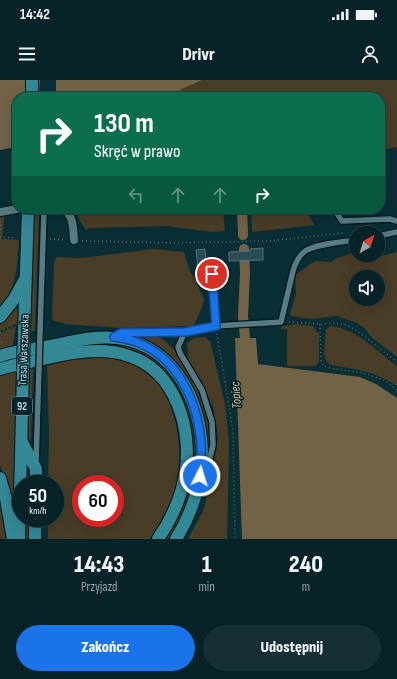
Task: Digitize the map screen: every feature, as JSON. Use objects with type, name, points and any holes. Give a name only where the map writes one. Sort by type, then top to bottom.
[{"type":"main road","points":[[32,80],[32,92]]},
{"type":"main road","name":"Trasa Warszawska","points":[[19,539],[23,370],[20,329],[26,276],[24,214]]},
{"type":"main road","points":[[0,317],[14,299],[26,276]]},
{"type":"main road","points":[[2,352],[90,339],[114,337],[137,343],[156,352],[172,366],[183,382],[194,407],[200,433],[202,459],[199,482],[191,510],[176,539]]},
{"type":"main road","points":[[0,369],[47,358],[88,352],[109,352],[123,354],[137,359],[148,365],[161,376],[170,390],[180,412],[186,435],[187,452],[186,474],[180,495],[172,515],[158,539]]},
{"type":"main road","points":[[21,441],[36,469]]},
{"type":"main road","name":"Trasa Warszawska","points":[[36,469],[36,475]]},
{"type":"main road","points":[[0,478],[13,539]]},
{"type":"main road","points":[[35,527],[36,539]]},
{"type":"street","points":[[1,211],[12,211]]},
{"type":"street","points":[[68,214],[72,221],[74,240]]},
{"type":"lane","name":"Trasa Warszawska","points":[[36,469],[44,214]]},
{"type":"lane","points":[[338,214],[342,220],[390,219],[397,221]]},
{"type":"lane","points":[[385,235],[397,232]]},
{"type":"lane","points":[[114,337],[121,333],[185,332],[216,326],[281,322],[293,271],[296,263],[304,252],[312,247],[349,241]]},
{"type":"lane","points":[[212,274],[216,326]]},
{"type":"lane","points":[[185,332],[178,347],[202,390],[212,422],[213,445],[209,462],[199,482]]},
{"type":"lane","points":[[20,466],[37,444]]},
{"type":"path","points":[[1,211],[0,237],[21,238]]},
{"type":"path","points":[[48,239],[176,243],[269,241],[344,233]]},
{"type":"path","points":[[281,322],[320,324],[336,323],[347,325],[360,333],[397,362]]},
{"type":"path","points":[[320,324],[321,361],[324,366],[363,373],[384,380],[397,390]]},
{"type":"path","points":[[216,326],[233,431],[235,539]]},
{"type":"path","points":[[0,332],[20,329]]},
{"type":"path","points":[[0,338],[2,352]]},
{"type":"shaded area","points":[[0,80],[202,80],[176,92],[12,92],[12,148],[0,150]]},
{"type":"shaded area","points":[[202,80],[397,80],[397,147],[385,149],[385,92],[176,92]]},
{"type":"shaded area","points":[[5,208],[2,239],[19,240],[17,267],[13,284],[6,300],[0,308],[0,209]]},
{"type":"shaded area","points":[[33,214],[39,214],[35,331],[29,332]]},
{"type":"shaded area","points":[[77,214],[223,214],[225,231],[212,232],[167,226],[88,228],[87,231]]},
{"type":"shaded area","points":[[251,214],[308,214],[314,225],[252,232]]},
{"type":"shaded area","points":[[154,249],[184,252],[190,272],[194,277],[204,300],[199,315],[193,326],[120,328],[65,324],[52,320],[54,262],[57,257],[82,258]]},
{"type":"shaded area","points":[[397,252],[397,357],[370,336],[366,329],[357,323],[337,316],[310,319],[291,316],[290,314],[296,294],[295,275],[315,261],[331,262],[349,254],[349,262],[385,262],[385,255]]},
{"type":"shaded area","points":[[16,309],[19,309],[19,326],[16,324],[0,331],[0,325]]},
{"type":"shaded area","points":[[295,324],[313,326],[319,334],[319,361],[316,366],[287,366],[287,329],[281,329],[282,326]]},
{"type":"shaded area","points":[[16,326],[13,345],[0,349],[0,333]]},
{"type":"shaded area","points":[[330,326],[349,331],[358,336],[397,366],[397,386],[374,374],[331,365],[326,361],[324,353],[326,330]]},
{"type":"shaded area","points":[[147,334],[157,336],[175,350],[191,374],[203,401],[210,424],[210,444],[205,463],[204,444],[166,354],[156,346],[130,335]]},
{"type":"shaded area","points":[[205,337],[210,341],[225,404],[229,443],[227,539],[188,539],[203,511],[210,487],[218,438],[213,406],[189,365],[187,343],[194,338]]},
{"type":"shaded area","points":[[235,338],[256,338],[258,364],[360,377],[376,384],[397,398],[397,539],[242,539]]},
{"type":"shaded area","points":[[104,341],[138,348],[163,364],[182,390],[187,403],[192,419],[196,442],[194,480],[186,508],[170,539],[163,539],[190,442],[151,361],[47,351]]},
{"type":"shaded area","points":[[93,357],[110,358],[133,363],[151,376],[162,389],[170,404],[175,421],[179,457],[175,490],[168,509],[150,539],[48,539],[48,527],[64,527],[64,475],[48,475],[49,434],[47,362]]},
{"type":"shaded area","points":[[16,367],[15,475],[12,475],[12,507],[0,465],[0,371]]},
{"type":"shaded area","points":[[29,369],[33,369],[31,438],[29,442],[27,440]]},
{"type":"shaded area","points":[[0,496],[8,539],[0,539]]},
{"type":"shaded area","points":[[25,527],[30,527],[30,539],[25,539]]},
{"type":"pier","points":[[40,80],[56,80],[56,92],[39,92]]},
{"type":"building","points":[[263,248],[263,260],[229,261],[229,252],[250,251],[250,249]]},
{"type":"building","points":[[205,249],[206,267],[198,268],[196,250]]},
{"type":"waterway","name":"Topiec","points":[[242,214],[243,235]]},
{"type":"waterway","name":"Topiec","points":[[244,249],[245,273],[243,316],[246,351]]},
{"type":"route","points":[[200,476],[202,465],[200,427],[187,388],[180,376],[167,361],[156,352],[137,343],[114,337],[121,333],[185,332],[216,326],[212,274]]}]
